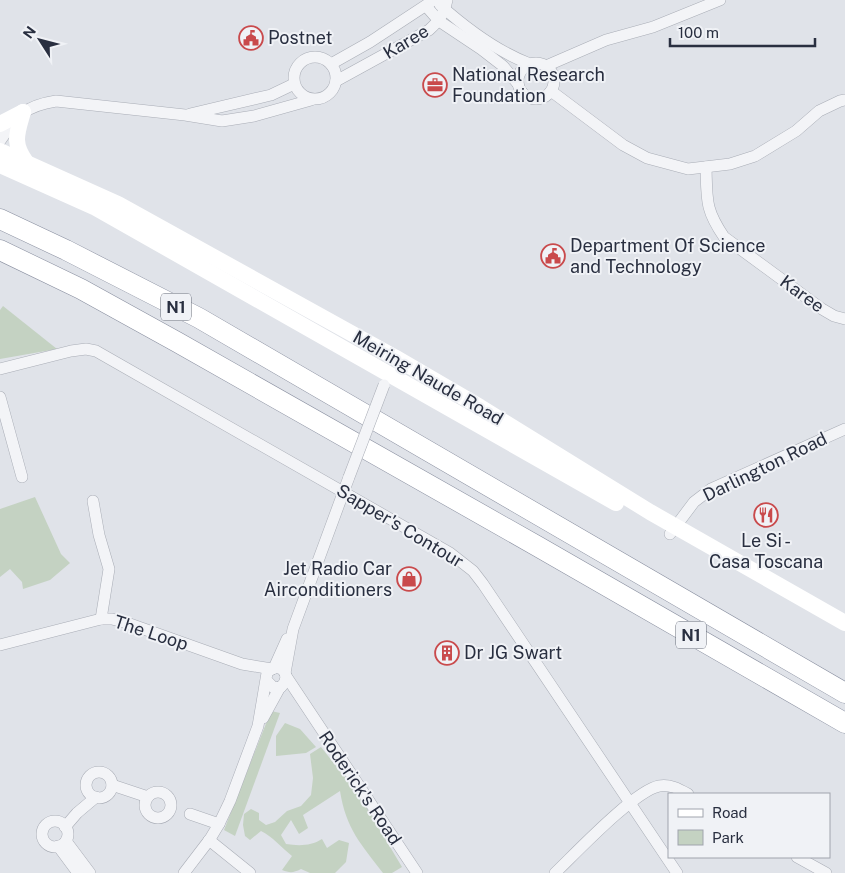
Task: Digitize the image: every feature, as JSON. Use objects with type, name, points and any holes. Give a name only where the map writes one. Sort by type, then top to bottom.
[{"type":"highway","name":"N1","points":[[0,219],[66,250],[199,318],[845,693]]},
{"type":"highway","name":"N1","points":[[0,250],[81,289],[168,337],[845,723]]},
{"type":"highway","points":[[693,604],[845,683]]},
{"type":"street","points":[[546,66],[606,40],[653,27],[720,0]]},
{"type":"street","points":[[432,2],[439,21]]},
{"type":"street","name":"Karee","points":[[331,64],[370,42],[432,2],[446,4],[483,40],[509,56],[530,64]]},
{"type":"street","points":[[439,21],[446,4]]},
{"type":"street","name":"Karee","points":[[336,81],[378,60],[428,30],[439,21],[503,66],[518,84]]},
{"type":"street","points":[[554,77],[546,66],[538,63],[530,64],[521,72],[518,84],[522,93],[534,99],[545,97],[551,92],[554,77],[573,55]]},
{"type":"street","points":[[0,124],[35,106],[56,101],[185,115],[222,121],[254,116],[311,100],[319,100],[332,91],[336,81],[335,72],[331,64],[318,57],[304,59],[297,66],[293,74],[294,84],[300,94],[311,100]]},
{"type":"street","points":[[185,115],[249,102],[271,95],[294,84]]},
{"type":"street","points":[[551,92],[623,145],[647,158],[688,169],[730,164],[756,156],[796,131],[819,112],[845,100]]},
{"type":"street","points":[[249,102],[254,116]]},
{"type":"street","points":[[0,141],[23,112]]},
{"type":"street","points":[[23,112],[16,134],[16,141],[20,154],[26,162]]},
{"type":"street","name":"Meiring Naude Road","points":[[0,151],[118,204],[396,358],[448,388],[673,530],[845,634]]},
{"type":"street","name":"Meiring Naude Road","points":[[0,165],[96,208],[387,379],[845,623]]},
{"type":"street","name":"Karee","points":[[706,167],[707,205],[713,221],[724,237],[822,309],[834,316],[845,319]]},
{"type":"street","name":"Sapper's Contour","points":[[0,369],[71,351],[86,349],[96,351],[450,553],[473,571],[677,873]]},
{"type":"street","points":[[258,726],[267,674],[273,668],[293,629],[349,477],[396,358]]},
{"type":"street","points":[[0,398],[22,477]]},
{"type":"street","name":"Darlington Road","points":[[673,530],[694,502],[711,489],[845,429]]},
{"type":"street","points":[[93,500],[99,535],[109,570],[101,619]]},
{"type":"street","name":"The Loop","points":[[0,645],[101,619],[122,621],[242,664],[273,668]]},
{"type":"street","points":[[184,873],[219,824],[258,726],[286,680],[293,629]]},
{"type":"street","name":"The Loop","points":[[242,664],[267,681]]},
{"type":"street","points":[[273,668],[279,668],[286,674]]},
{"type":"street","name":"Roderick's Road","points":[[286,674],[417,873]]},
{"type":"street","points":[[267,681],[271,686],[281,687]]},
{"type":"street","name":"Roderick's Road","points":[[281,687],[304,704]]},
{"type":"street","points":[[95,772],[104,772],[112,781],[111,788],[104,796],[93,795],[86,785],[87,781],[95,772]]},
{"type":"street","points":[[555,873],[630,803],[652,788],[672,786],[686,793]]},
{"type":"street","points":[[111,788],[147,799]]},
{"type":"street","points":[[154,792],[162,792],[170,800],[171,807],[167,814],[155,817],[148,813],[145,806],[147,799],[154,792]]},
{"type":"street","points":[[62,843],[47,844],[42,838],[42,831],[49,822],[63,824],[77,813],[93,795]]},
{"type":"street","points":[[171,807],[219,824]]},
{"type":"street","points":[[62,843],[68,834],[63,824]]},
{"type":"street","points":[[209,840],[250,873]]},
{"type":"street","points":[[62,843],[78,873]]},
{"type":"street","points":[[62,843],[90,873]]},
{"type":"street","points":[[799,858],[826,873]]},
{"type":"green space","points":[[3,306],[57,349],[0,359],[0,310]]},
{"type":"green space","points":[[35,497],[61,554],[70,563],[50,580],[23,589],[22,582],[10,569],[0,577],[0,509]]},
{"type":"green space","points":[[271,711],[280,713],[235,836],[224,830]]},
{"type":"green space","points":[[285,723],[300,729],[316,747],[306,753],[276,756],[276,736]]},
{"type":"green space","points":[[321,747],[359,795],[402,867],[392,873],[383,873],[350,826],[340,791],[303,815],[308,828],[299,834],[291,820],[281,835],[286,844],[291,845],[309,844],[322,839],[327,848],[339,840],[349,843],[346,862],[335,873],[310,873],[301,869],[292,872],[282,870],[292,856],[261,831],[250,840],[245,836],[244,814],[251,809],[259,813],[259,820],[266,825],[275,822],[287,811],[301,806],[311,795],[313,778],[310,754]]},
{"type":"place","name":"Postnet","points":[[251,38]]},
{"type":"place","name":"National Research Foundation","points":[[435,85]]},
{"type":"place","name":"Department Of Science and Technology","points":[[553,256]]},
{"type":"place","name":"Le Si - Casa Toscana","points":[[766,515]]},
{"type":"place","name":"Jet Radio Car Airconditioners","points":[[409,579]]},
{"type":"place","name":"Dr JG Swart","points":[[447,653]]}]
